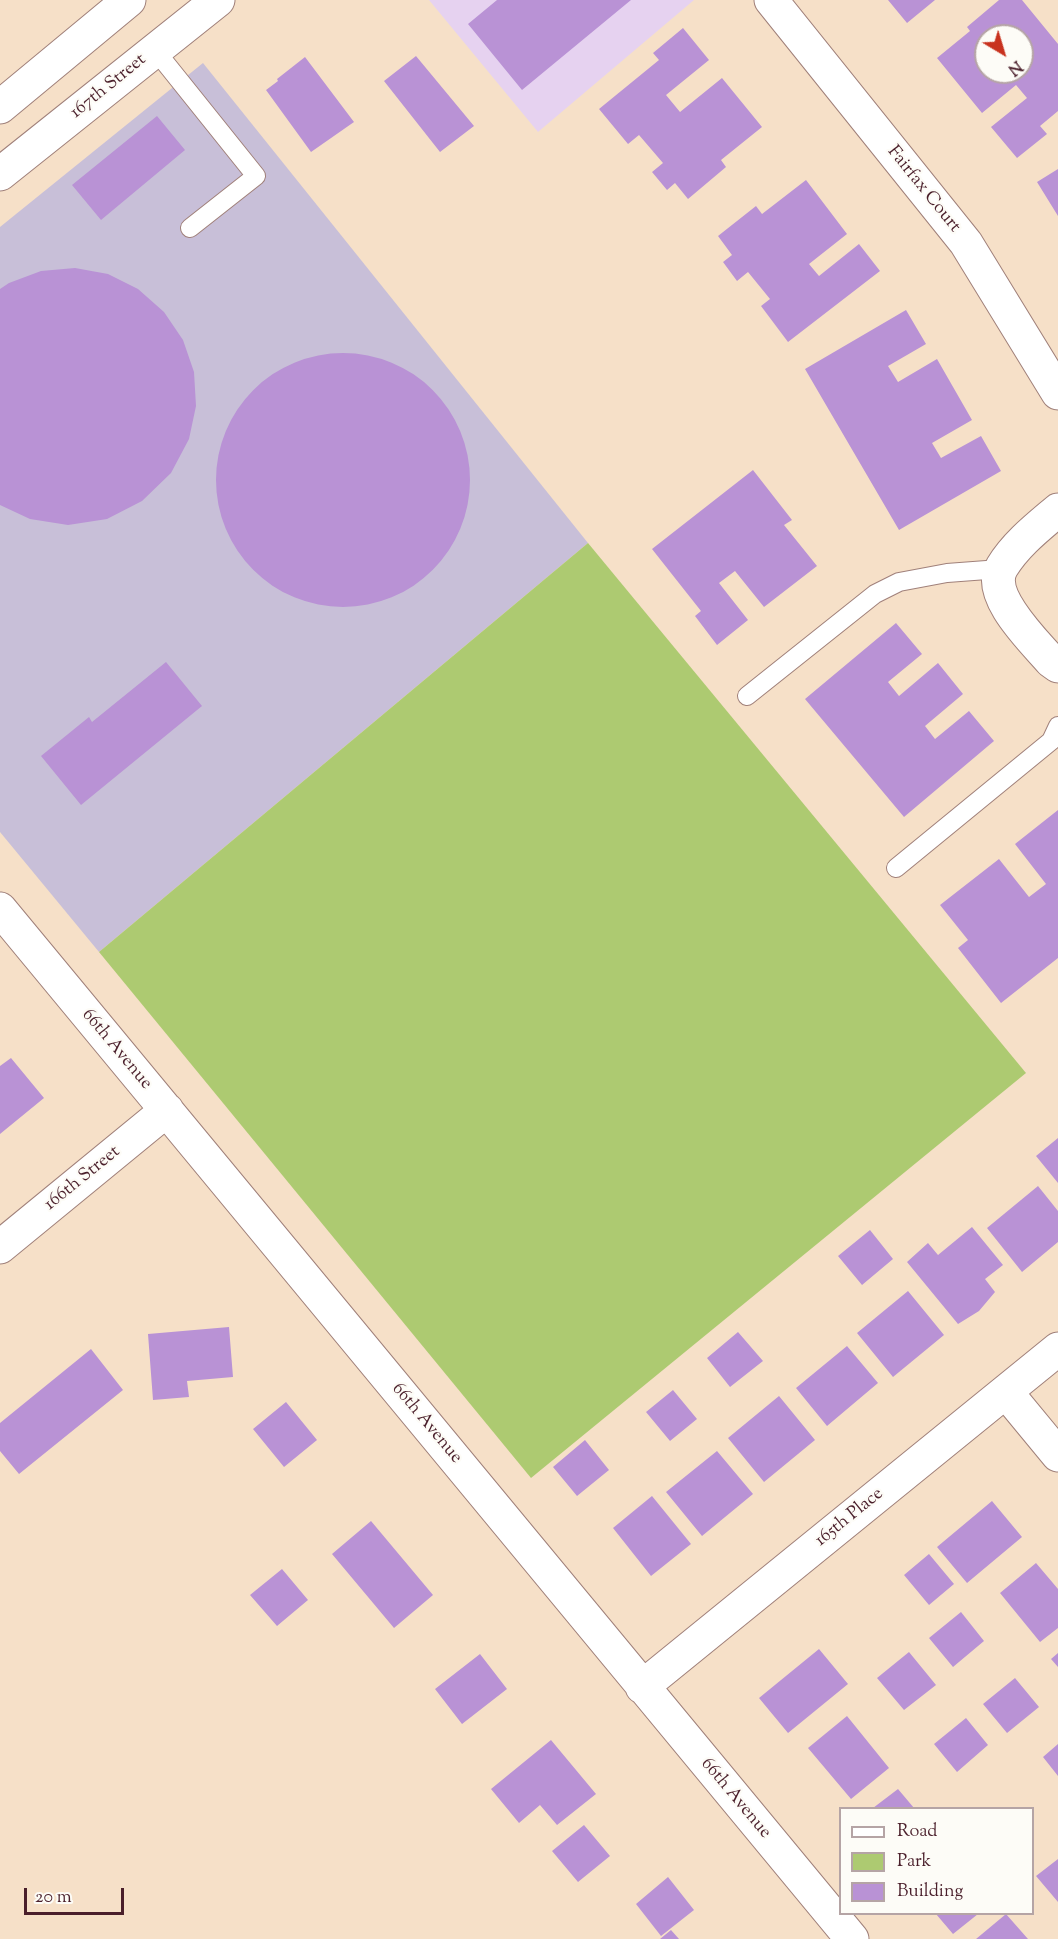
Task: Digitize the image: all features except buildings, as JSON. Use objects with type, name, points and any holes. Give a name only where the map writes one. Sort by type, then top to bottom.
[{"type":"street","points":[[0,107],[129,0]]},
{"type":"street","name":"167th Street","points":[[0,174],[218,0]]},
{"type":"street","name":"Fairfax Court","points":[[771,0],[966,243],[1058,393]]},
{"type":"street","points":[[1058,510],[1024,539],[1000,569],[999,591],[1005,604],[1058,666]]},
{"type":"street","name":"66th Avenue","points":[[0,909],[852,1939]]},
{"type":"street","name":"166th Street","points":[[0,1247],[167,1110]]},
{"type":"street","name":"165th Place","points":[[642,1687],[1058,1349]]},
{"type":"street","points":[[1006,1392],[1058,1455]]},
{"type":"lane","points":[[155,50],[256,176],[190,228]]},
{"type":"lane","points":[[747,696],[875,594],[899,582],[947,573],[1000,569]]},
{"type":"lane","points":[[896,868],[1051,741],[1058,726]]},
{"type":"shaded area","points":[[429,0],[694,0],[538,132]]},
{"type":"shaded area","points":[[203,63],[588,543],[99,952],[0,832],[0,227]]},
{"type":"green space","points":[[588,543],[1026,1073],[531,1478],[99,952]]}]
